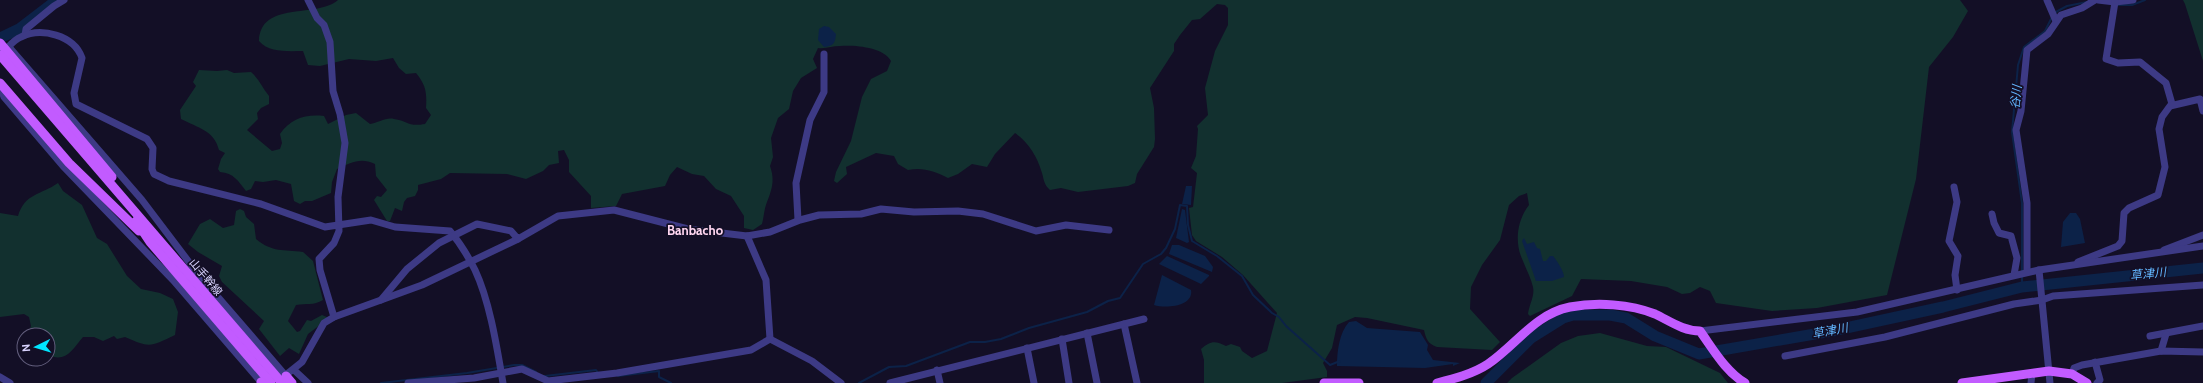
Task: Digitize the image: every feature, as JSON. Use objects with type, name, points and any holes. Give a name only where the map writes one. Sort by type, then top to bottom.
[{"type":"main road","points":[[2,47],[77,134],[97,162],[168,251]]},
{"type":"main road","name":"山手幹線","points":[[2,47],[97,162],[150,242],[266,371],[287,381]]},
{"type":"main road","points":[[0,83],[57,150],[150,242]]},
{"type":"main road","name":"山手幹線","points":[[112,185],[266,371],[271,383]]},
{"type":"main road","points":[[1436,383],[1452,379],[1487,364],[1528,328],[1550,314],[1570,307],[1622,306],[1636,308],[1679,327],[1700,331],[1738,379],[1746,383]]},
{"type":"main road","points":[[1962,383],[2049,371],[2072,374],[2087,383]]},
{"type":"main road","points":[[1324,383],[1359,383]]},
{"type":"street","points":[[25,35],[26,29],[50,8],[64,0]]},
{"type":"street","points":[[308,0],[328,34],[332,51],[332,90],[340,114],[344,143],[338,197],[340,225],[337,239],[319,259],[320,270],[334,317]]},
{"type":"street","points":[[2047,0],[2056,21]]},
{"type":"street","points":[[2027,272],[2027,203],[2016,130],[2020,111],[2027,50],[2048,34],[2061,15],[2082,8],[2094,0]]},
{"type":"street","points":[[2098,0],[2115,2],[2133,0]]},
{"type":"street","points":[[2115,2],[2106,59],[2118,63],[2140,62],[2166,83],[2172,104]]},
{"type":"street","points":[[287,381],[202,278],[142,200],[2,47],[25,35],[40,34],[59,35],[79,50],[82,62],[75,81],[74,97],[76,104],[147,139],[153,148],[152,169],[158,177],[185,186],[261,204],[325,227],[371,220],[395,227],[450,231],[471,263],[488,310],[503,383]]},
{"type":"street","points":[[798,220],[796,183],[810,120],[824,92],[824,54]]},
{"type":"street","points":[[0,86],[4,97],[50,152],[153,257],[260,383],[287,381]]},
{"type":"street","points":[[2077,264],[2079,261],[2118,246],[2122,241],[2124,213],[2129,208],[2158,195],[2165,167],[2159,129],[2162,117],[2172,104],[2200,100],[2203,111]]},
{"type":"street","points":[[1954,187],[1957,202],[1949,241],[1958,256],[1955,275],[1957,290]]},
{"type":"street","points":[[287,381],[294,370],[302,362],[319,328],[334,317],[422,285],[471,263],[518,239],[558,216],[614,210],[688,229],[747,236],[770,232],[798,220],[819,215],[861,214],[881,209],[895,209],[914,212],[958,211],[982,214],[1036,231],[1066,225],[1109,230]]},
{"type":"street","points":[[1992,214],[1994,224],[1999,233],[2011,236],[2017,258],[2014,276]]},
{"type":"street","points":[[381,300],[412,265],[439,243],[472,226],[481,224],[511,231],[518,239]]},
{"type":"street","points":[[2160,253],[2166,248],[2203,235]]},
{"type":"street","points":[[747,236],[766,280],[770,339]]},
{"type":"street","points":[[1700,331],[1857,312],[1957,290],[2027,272],[2040,273],[2077,264],[2203,246]]},
{"type":"street","points":[[2040,273],[2050,383]]},
{"type":"street","points":[[1785,356],[1885,337],[2014,304],[2053,296],[2203,285]]},
{"type":"street","points":[[890,383],[1144,319]]},
{"type":"street","points":[[1124,324],[1137,383]]},
{"type":"street","points":[[2150,336],[2203,326]]},
{"type":"street","points":[[1087,333],[1096,383]]},
{"type":"street","points":[[2161,350],[2166,334]]},
{"type":"street","points":[[408,383],[474,378],[522,369],[548,381],[617,373],[751,350],[770,339]]},
{"type":"street","points":[[770,339],[812,361],[841,383]]},
{"type":"street","points":[[1062,339],[1069,383]]},
{"type":"street","points":[[1027,348],[1034,383]]},
{"type":"street","points":[[2072,374],[2074,368],[2095,362],[2161,350],[2203,352]]},
{"type":"street","points":[[2095,362],[2100,380],[2097,383]]},
{"type":"street","points":[[294,370],[308,383]]},
{"type":"street","points":[[937,370],[940,383]]},
{"type":"street","points":[[2031,383],[2032,373]]},
{"type":"street","points":[[0,377],[10,383]]},
{"type":"green space","points":[[338,0],[1960,0],[1968,11],[1953,37],[1929,67],[1916,179],[1887,295],[1817,308],[1772,311],[1716,303],[1710,291],[1700,287],[1690,293],[1682,294],[1667,287],[1631,281],[1581,279],[1572,296],[1530,316],[1528,314],[1533,294],[1533,287],[1518,247],[1519,225],[1529,205],[1527,193],[1519,196],[1509,205],[1500,240],[1482,265],[1471,287],[1470,309],[1500,342],[1492,350],[1437,347],[1428,341],[1424,330],[1367,318],[1355,317],[1337,325],[1332,348],[1323,363],[1327,371],[1327,377],[1282,383],[1204,383],[1204,360],[1201,349],[1207,344],[1213,342],[1226,346],[1231,344],[1240,347],[1242,351],[1252,358],[1267,351],[1277,313],[1243,275],[1222,257],[1196,241],[1192,235],[1189,208],[1193,207],[1197,173],[1191,168],[1196,156],[1197,126],[1208,115],[1205,88],[1215,51],[1228,25],[1228,8],[1225,5],[1217,4],[1200,19],[1192,20],[1174,44],[1174,51],[1150,88],[1154,108],[1154,147],[1137,174],[1135,183],[1128,186],[1078,192],[1061,188],[1050,190],[1045,184],[1040,167],[1032,150],[1015,133],[995,154],[987,167],[972,164],[958,174],[948,178],[928,170],[908,170],[898,164],[894,156],[876,153],[846,167],[847,174],[837,183],[834,181],[836,172],[851,141],[862,97],[871,79],[887,71],[891,61],[882,53],[868,48],[837,46],[818,48],[813,59],[817,68],[801,78],[793,91],[789,109],[778,118],[771,138],[773,157],[770,166],[773,180],[771,189],[765,207],[762,224],[753,230],[744,228],[744,216],[731,196],[716,189],[704,176],[692,174],[677,167],[670,175],[665,186],[622,194],[616,206],[591,208],[591,196],[569,172],[569,160],[564,150],[558,151],[559,163],[549,165],[543,171],[526,179],[507,174],[450,173],[441,179],[418,185],[418,190],[415,196],[407,198],[404,202],[402,211],[395,208],[390,221],[387,221],[374,200],[377,196],[381,197],[387,190],[376,176],[375,164],[370,162],[360,161],[337,169],[332,182],[331,193],[300,204],[294,201],[291,184],[276,180],[263,182],[255,181],[251,189],[246,191],[235,178],[229,174],[220,172],[218,169],[221,159],[225,153],[219,150],[217,143],[213,138],[204,130],[181,119],[180,110],[196,86],[193,82],[199,70],[227,70],[234,73],[251,72],[254,75],[269,96],[269,104],[261,108],[257,113],[258,119],[247,130],[272,151],[280,149],[282,143],[280,134],[289,124],[299,118],[324,116],[328,124],[346,115],[356,113],[370,124],[385,119],[391,119],[419,125],[425,124],[431,115],[426,108],[425,89],[422,81],[416,73],[406,74],[399,68],[393,58],[376,61],[349,59],[320,66],[308,65],[303,51],[286,51],[268,48],[259,41],[262,28],[269,20],[279,15],[291,12],[317,9],[328,6]]},
{"type":"green space","points":[[2183,0],[2203,0],[2203,61],[2185,4]]},
{"type":"green space","points":[[58,183],[63,191],[82,205],[97,238],[107,244],[127,276],[141,289],[160,293],[173,299],[178,312],[175,335],[150,345],[125,337],[117,339],[114,336],[103,341],[94,337],[83,337],[68,354],[56,357],[56,327],[31,327],[29,317],[24,314],[0,317],[0,213],[18,216],[21,208],[29,199],[34,195]]},
{"type":"green space","points":[[240,209],[244,211],[246,217],[254,224],[256,239],[268,247],[278,250],[303,252],[313,261],[323,300],[313,304],[296,305],[288,321],[297,332],[300,331],[307,320],[311,321],[322,315],[329,318],[308,334],[299,354],[289,348],[280,356],[259,329],[264,321],[222,282],[219,276],[222,266],[198,252],[188,244],[200,224],[210,219],[223,228],[234,225],[236,211]]},
{"type":"green space","points":[[1600,333],[1647,346],[1666,347],[1720,373],[1728,383],[1507,383],[1561,343],[1578,336]]},
{"type":"water","points":[[824,26],[829,27],[836,34],[833,44],[824,47],[818,40],[819,29]]},
{"type":"water","points":[[1186,186],[1192,186],[1191,205],[1182,204]]},
{"type":"water","points":[[1182,209],[1185,210],[1189,242],[1187,243],[1176,238]]},
{"type":"water","points":[[2070,213],[2076,213],[2080,219],[2085,243],[2061,247],[2063,222]]},
{"type":"water","points":[[1524,238],[1527,244],[1534,242],[1537,248],[1540,249],[1543,261],[1546,261],[1550,256],[1553,256],[1562,269],[1564,277],[1552,281],[1536,281],[1522,241]]},
{"type":"water","points":[[1172,245],[1179,245],[1205,256],[1213,267],[1212,272],[1169,254]]},
{"type":"water","points":[[1167,256],[1209,276],[1201,284],[1159,264]]},
{"type":"water","points":[[1162,275],[1191,290],[1191,295],[1188,300],[1184,303],[1172,306],[1165,307],[1154,305]]},
{"type":"water","points":[[1356,321],[1367,328],[1420,332],[1428,345],[1427,350],[1433,360],[1460,363],[1453,366],[1453,364],[1425,368],[1337,366],[1338,349],[1343,332],[1349,322]]},
{"type":"waterway","points":[[0,38],[19,29],[57,0]]},
{"type":"waterway","name":"谷川","points":[[2116,5],[2132,5],[2145,0]]},
{"type":"waterway","name":"谷川","points":[[2054,13],[2067,6],[2087,2]]},
{"type":"waterway","name":"谷川","points":[[2022,272],[2022,203],[2012,132],[2018,65],[2024,47],[2045,31],[2052,17]]},
{"type":"waterway","points":[[859,383],[889,367],[906,366],[970,342],[985,342],[1001,339],[1029,328],[1087,312],[1108,301],[1120,298],[1143,264],[1161,254],[1166,248],[1175,229],[1180,205],[1187,206],[1188,225],[1192,241],[1217,256],[1242,276],[1253,295],[1272,313],[1279,317],[1286,326],[1330,365],[1340,361]]},
{"type":"waterway","name":"草津川","points":[[1486,383],[1531,338],[1563,318],[1573,315],[1610,315],[1626,318],[1655,336],[1699,354],[1832,331],[1943,307],[2022,287],[2203,268]]},
{"type":"waterway","name":"谷川","points":[[2022,276],[2022,287]]},
{"type":"waterway","points":[[381,383],[467,373],[514,365],[522,365],[536,372]]},
{"type":"waterway","points":[[545,376],[596,370],[598,373]]},
{"type":"waterway","points":[[618,376],[659,371],[659,377],[671,383]]},
{"type":"district","name":"Banbacho","points":[[695,230]]}]
